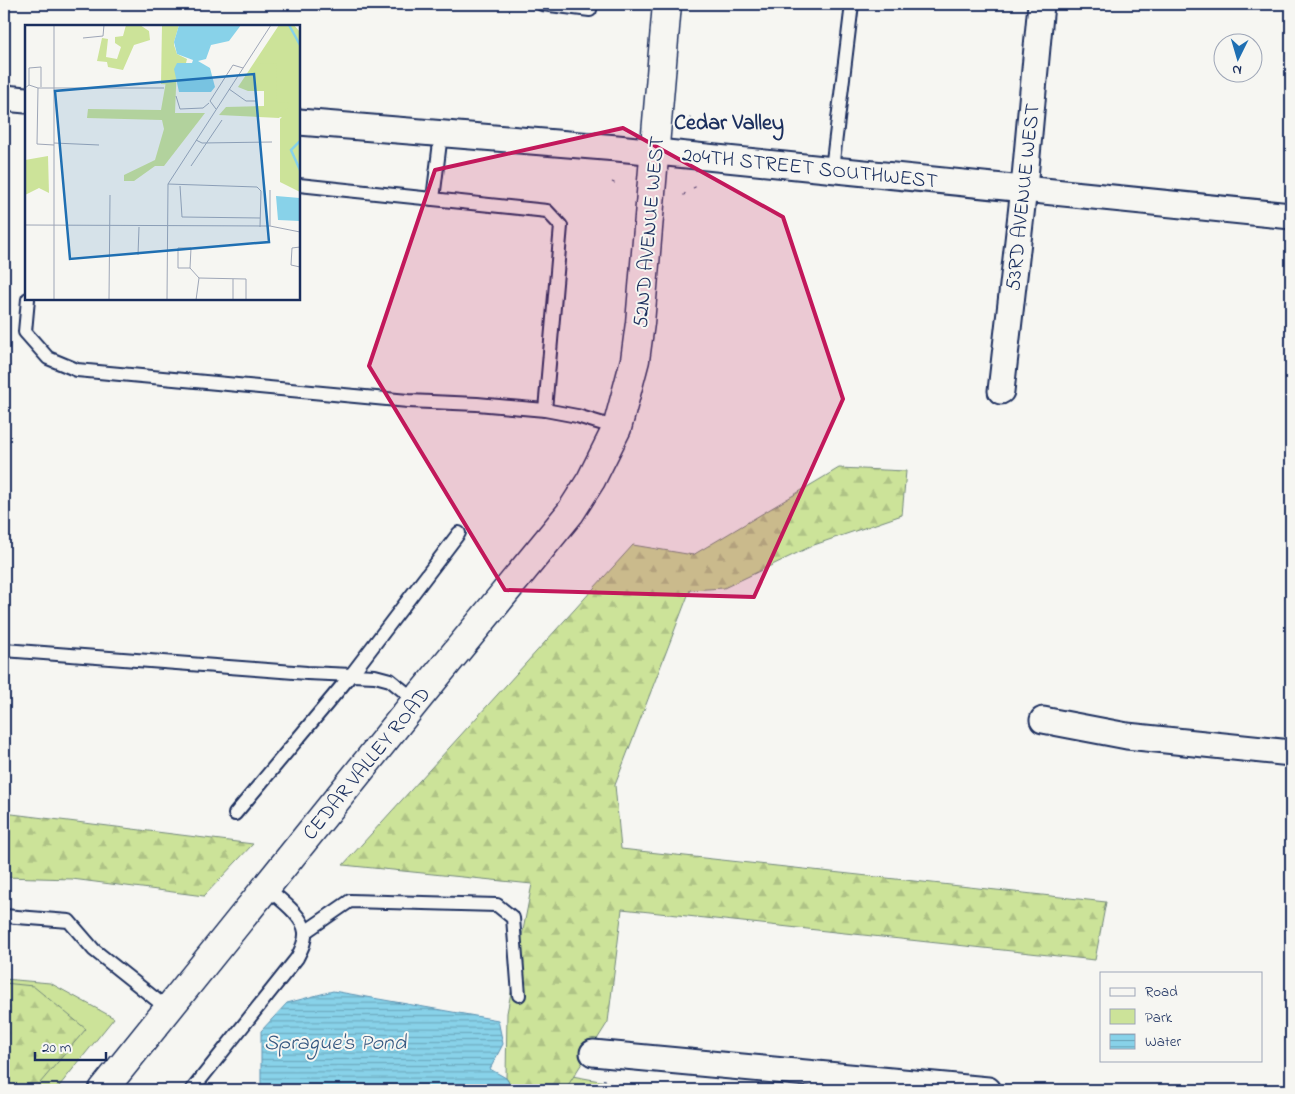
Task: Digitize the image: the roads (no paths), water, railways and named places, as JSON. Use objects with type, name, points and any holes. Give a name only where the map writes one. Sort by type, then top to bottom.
[{"type":"street","name":"52ND AVENUE WEST","points":[[617,428],[635,360],[640,323],[667,4]]},
{"type":"street","name":"53RD AVENUE WEST","points":[[1001,391],[1024,188],[1041,4]]},
{"type":"street","points":[[4,98],[25,100]]},
{"type":"street","name":"204TH STREET SOUTHWEST","points":[[300,122],[655,152],[1291,216]]},
{"type":"street","name":"CEDAR VALLEY ROAD","points":[[103,1090],[416,700],[570,513],[591,480],[617,428]]},
{"type":"street","points":[[1043,720],[1127,736],[1291,753]]},
{"type":"street","points":[[593,1053],[988,1090]]},
{"type":"lane","points":[[542,4],[590,10],[590,4]]},
{"type":"lane","points":[[832,170],[852,4]]},
{"type":"lane","points":[[433,199],[441,134]]},
{"type":"lane","points":[[300,185],[547,211],[562,226],[545,410]]},
{"type":"lane","points":[[28,300],[25,332],[48,358],[77,370],[408,401],[477,404],[545,410],[576,416],[617,428]]},
{"type":"lane","points":[[235,814],[352,675],[459,533]]},
{"type":"lane","points":[[4,650],[307,673],[375,676],[390,680],[416,700]]},
{"type":"lane","points":[[192,1090],[297,958],[304,945],[305,932],[300,918],[266,887]]},
{"type":"lane","points":[[305,932],[350,900],[497,904],[513,918],[519,995]]},
{"type":"lane","points":[[4,916],[69,920],[94,950],[168,1009]]},
{"type":"water","name":"Sprague's Pond","points":[[333,991],[498,1020],[503,1044],[490,1069],[506,1078],[514,1090],[264,1090],[261,1085],[261,1031],[287,1003]]},
{"type":"district","name":"Cedar Valley","points":[[729,121]]}]
